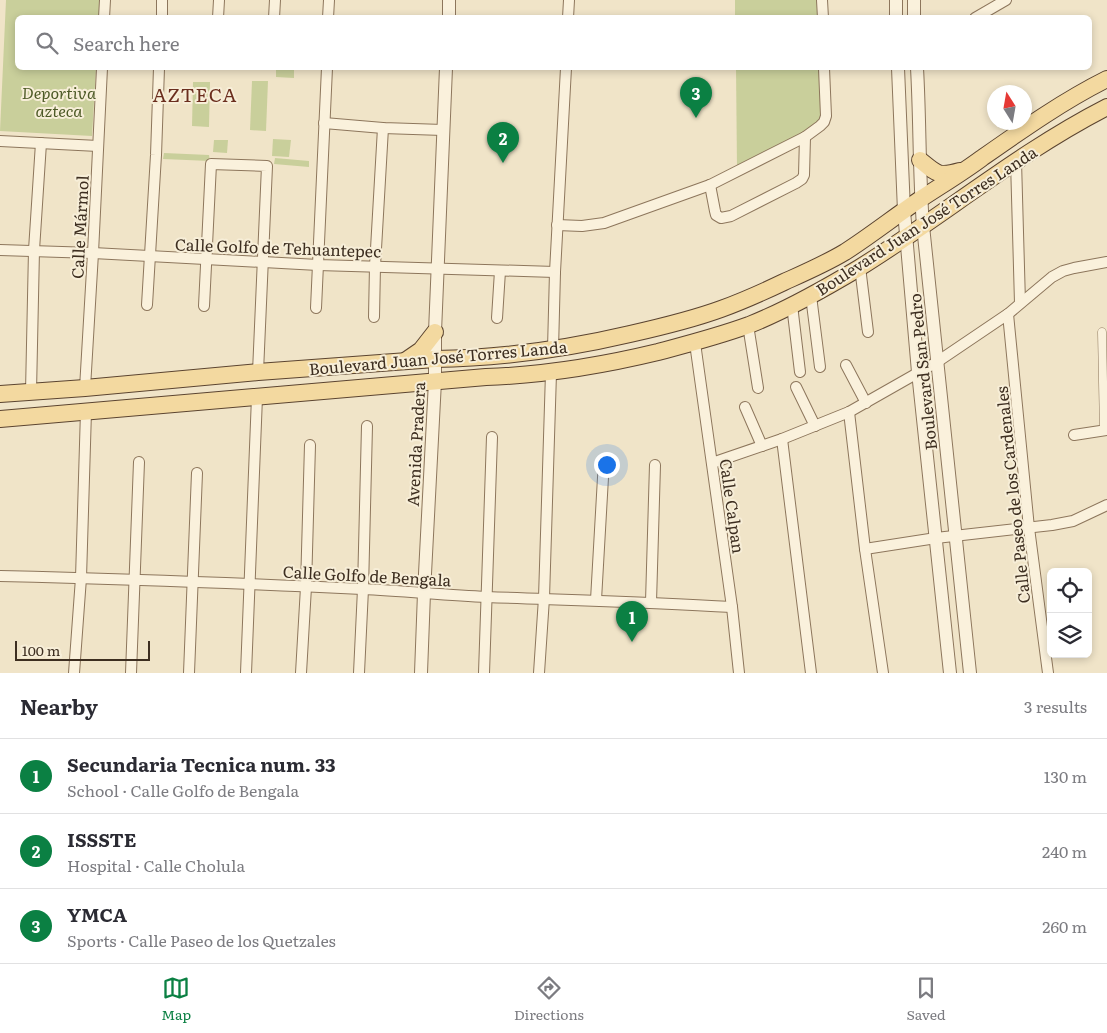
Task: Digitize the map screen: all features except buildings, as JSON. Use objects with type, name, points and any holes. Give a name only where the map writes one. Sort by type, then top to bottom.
[{"type":"main road","name":"Boulevard Juan José Torres Landa","points":[[0,394],[553,349],[599,341],[688,320],[730,305],[793,278],[842,253],[1037,120],[1092,86],[1107,79]]},
{"type":"main road","name":"Boulevard Juan José Torres Landa","points":[[0,419],[551,373],[603,364],[695,342],[748,325],[810,296],[860,267],[923,226],[1016,161],[1107,107]]},
{"type":"main road","points":[[920,160],[932,170],[942,174],[967,169]]},
{"type":"main road","points":[[406,361],[421,350],[435,332]]},
{"type":"street","points":[[104,15],[105,0]]},
{"type":"street","points":[[162,0],[162,15]]},
{"type":"street","points":[[218,15],[219,0]]},
{"type":"street","points":[[274,15],[275,0]]},
{"type":"street","points":[[328,15],[329,0]]},
{"type":"street","points":[[449,15],[450,0]]},
{"type":"street","points":[[568,15],[569,0]]},
{"type":"street","points":[[822,0],[823,15]]},
{"type":"street","points":[[896,0],[896,15]]},
{"type":"street","points":[[914,0],[914,15]]},
{"type":"street","points":[[978,15],[988,5],[1006,0]]},
{"type":"street","name":"Calle Mármol","points":[[85,388],[102,70]]},
{"type":"street","points":[[147,305],[159,70]]},
{"type":"street","points":[[316,308],[327,70]]},
{"type":"street","name":"Avenida Pradera","points":[[421,673],[435,382],[435,332],[446,70]]},
{"type":"street","points":[[553,349],[557,225],[566,70]]},
{"type":"street","points":[[557,225],[582,226],[604,223],[710,185],[805,138],[824,122],[826,116],[824,70]]},
{"type":"street","name":"Boulevard San Pedro","points":[[898,70],[904,211],[918,372],[950,669]]},
{"type":"street","name":"Boulevard San Pedro","points":[[916,70],[923,226],[970,668]]},
{"type":"street","points":[[899,102],[918,100]]},
{"type":"street","points":[[324,123],[383,128],[443,130]]},
{"type":"street","points":[[374,317],[383,128]]},
{"type":"street","points":[[710,185],[714,211],[721,218],[731,216],[788,188],[802,179],[804,175],[805,138]]},
{"type":"street","points":[[0,141],[98,146]]},
{"type":"street","points":[[31,392],[34,250],[41,144]]},
{"type":"street","points":[[1016,161],[1020,303]]},
{"type":"street","points":[[204,306],[211,164],[267,166],[258,372]]},
{"type":"street","name":"Calle Golfo de Tehuantepec","points":[[0,250],[34,250],[318,265],[555,272]]},
{"type":"street","points":[[712,463],[782,439],[849,412],[937,362],[1008,314],[1052,277],[1063,271],[1107,262]]},
{"type":"street","points":[[860,267],[868,332]]},
{"type":"street","points":[[497,318],[500,271]]},
{"type":"street","points":[[810,296],[820,367]]},
{"type":"street","points":[[792,305],[800,372]]},
{"type":"street","name":"Calle Paseo de los Cardenales","points":[[1008,314],[1029,528],[1048,673]]},
{"type":"street","points":[[748,325],[758,388]]},
{"type":"street","points":[[1074,435],[1106,430],[1105,350],[1102,332]]},
{"type":"street","name":"Calle Calpan","points":[[695,342],[732,607],[739,673]]},
{"type":"street","points":[[846,365],[866,403]]},
{"type":"street","points":[[539,673],[544,598],[551,373]]},
{"type":"street","points":[[796,387],[815,426]]},
{"type":"street","points":[[246,673],[257,397]]},
{"type":"street","points":[[745,407],[762,446]]},
{"type":"street","points":[[74,673],[80,578],[86,411]]},
{"type":"street","points":[[849,412],[865,549],[883,673]]},
{"type":"street","points":[[359,673],[367,426]]},
{"type":"street","points":[[484,673],[492,437]]},
{"type":"street","points":[[782,439],[811,673]]},
{"type":"street","points":[[301,673],[306,587],[310,445]]},
{"type":"street","points":[[596,600],[604,460]]},
{"type":"street","points":[[130,673],[139,462]]},
{"type":"street","points":[[651,602],[655,465]]},
{"type":"street","points":[[189,673],[197,473]]},
{"type":"street","points":[[865,549],[936,538],[1052,526],[1073,521],[1107,505]]},
{"type":"street","name":"Calle Golfo de Bengala","points":[[0,576],[249,584],[486,597],[651,602],[732,607]]},
{"type":"street","points":[[950,669],[970,668]]},
{"type":"green space","name":"Deportiva azteca","points":[[6,0],[100,0],[99,15],[15,15],[15,70],[96,70],[92,136],[0,131]]},
{"type":"green space","points":[[735,0],[817,0],[817,15],[735,15]]},
{"type":"green space","points":[[276,70],[294,70],[294,78],[276,77]]},
{"type":"green space","points":[[736,70],[819,70],[821,121],[801,137],[737,169]]},
{"type":"green space","points":[[252,81],[268,81],[266,131],[250,130]]},
{"type":"green space","points":[[193,82],[210,82],[209,127],[192,126]]},
{"type":"green space","points":[[273,139],[291,140],[289,157],[272,156]]},
{"type":"green space","points":[[214,140],[228,140],[227,153],[213,152]]},
{"type":"green space","points":[[164,153],[209,155],[210,161],[163,159]]},
{"type":"green space","points":[[275,158],[309,161],[309,167],[274,164]]},
{"type":"place","name":"YMCA","points":[[696,118]]},
{"type":"place","name":"ISSSTE","points":[[503,163]]},
{"type":"place","name":"Secundaria Tecnica num. 33","points":[[632,642]]},
{"type":"district","name":"AZTECA","points":[[195,94]]}]
